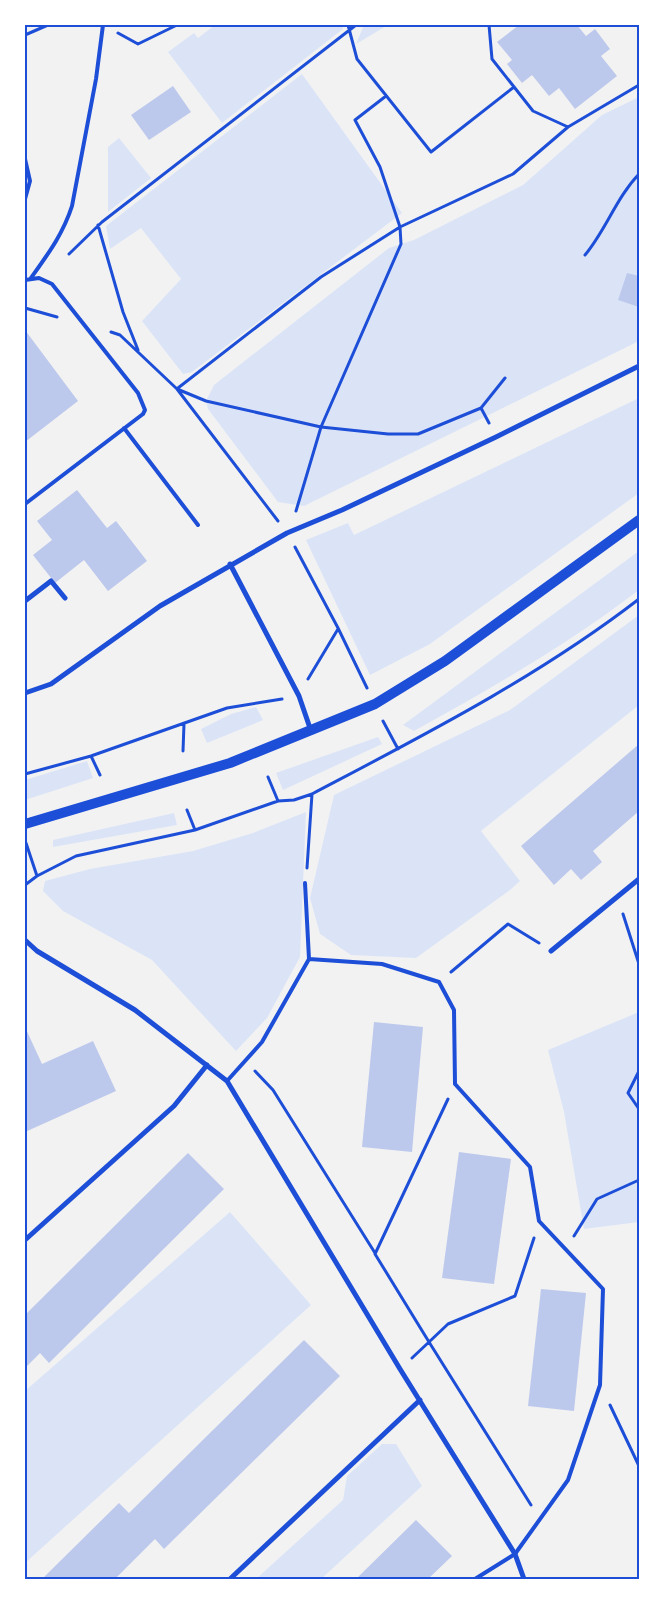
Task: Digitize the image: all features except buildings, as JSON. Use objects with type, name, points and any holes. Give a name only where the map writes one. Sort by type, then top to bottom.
[{"type":"main road","points":[[25,824],[230,763],[374,704],[445,661],[639,520]]},
{"type":"street","points":[[25,693],[50,684],[160,606],[230,564],[287,533],[342,510],[496,437],[639,366]]},
{"type":"street","points":[[230,564],[299,696],[311,731]]},
{"type":"street","points":[[25,601],[51,582],[65,598]]},
{"type":"street","points":[[551,951],[639,879]]},
{"type":"street","points":[[25,940],[37,951],[135,1010],[227,1081],[400,1369],[515,1554],[524,1579]]},
{"type":"street","points":[[25,1240],[174,1106],[207,1065]]},
{"type":"street","points":[[230,1579],[420,1400]]},
{"type":"lane","points":[[31,278],[56,243],[66,225],[72,206],[96,79],[103,25]]},
{"type":"lane","points":[[25,159],[30,181],[25,199]]},
{"type":"lane","points":[[25,280],[31,278],[42,279],[52,284],[133,386],[145,410],[143,414],[25,504]]},
{"type":"lane","points":[[124,428],[198,525]]},
{"type":"lane","points":[[227,1081],[262,1042],[309,959],[305,883]]},
{"type":"lane","points":[[309,959],[382,964],[438,982],[454,1010],[455,1084],[530,1167],[539,1221],[603,1289],[600,1385],[568,1480],[515,1554],[475,1579]]},
{"type":"path","points":[[25,35],[48,25]]},
{"type":"path","points":[[115,31],[138,44],[177,25]]},
{"type":"path","points":[[348,25],[357,59],[430,152],[514,86]]},
{"type":"path","points":[[42,279],[98,225],[356,25]]},
{"type":"path","points":[[489,25],[492,59],[533,111],[568,127]]},
{"type":"path","points":[[177,389],[321,277],[400,228],[513,174],[568,127],[639,85]]},
{"type":"path","points":[[287,533],[298,505],[321,427],[401,244],[400,228],[380,167],[355,120],[386,96]]},
{"type":"path","points":[[585,255],[593,245],[627,186],[639,174]]},
{"type":"path","points":[[98,225],[123,312],[139,353]]},
{"type":"path","points":[[177,389],[206,401],[321,427],[388,434],[418,434],[481,408],[505,378]]},
{"type":"path","points":[[177,389],[287,533],[338,628],[374,704],[398,749]]},
{"type":"path","points":[[25,886],[36,876],[76,856],[195,830],[278,801],[294,800],[312,794],[505,690],[608,623],[639,599]]},
{"type":"path","points":[[25,774],[91,756],[227,708],[299,696],[338,628]]},
{"type":"path","points":[[183,751],[184,724]]},
{"type":"path","points":[[91,756],[100,775]]},
{"type":"path","points":[[268,777],[278,801]]},
{"type":"path","points":[[305,883],[312,794]]},
{"type":"path","points":[[187,810],[195,830]]},
{"type":"path","points":[[25,838],[36,876]]},
{"type":"path","points":[[618,896],[639,964]]},
{"type":"path","points":[[438,982],[508,924],[551,951]]},
{"type":"path","points":[[246,1060],[273,1090],[540,1520]]},
{"type":"path","points":[[639,1071],[628,1093],[639,1109]]},
{"type":"path","points":[[376,1254],[455,1084]]},
{"type":"path","points":[[566,1249],[597,1200],[639,1180]]},
{"type":"path","points":[[400,1369],[448,1324],[515,1296],[539,1221]]},
{"type":"path","points":[[600,1385],[639,1466]]},
{"type":"shaded area","points":[[215,25],[342,25],[343,29],[222,123],[168,52],[194,33],[198,38]]},
{"type":"shaded area","points":[[364,25],[388,25],[356,44]]},
{"type":"shaded area","points":[[302,74],[402,213],[192,372],[183,374],[142,321],[181,279],[141,228],[110,249],[106,226]]},
{"type":"shaded area","points":[[639,97],[639,341],[304,506],[278,502],[208,409],[206,401],[214,385],[389,248],[414,240],[523,185],[602,115]]},
{"type":"shaded area","points":[[119,138],[151,178],[108,212],[108,147]]},
{"type":"shaded area","points":[[639,398],[639,493],[430,644],[370,675],[306,540],[348,523],[354,535]]},
{"type":"shaded area","points":[[639,551],[639,590],[612,610],[529,665],[414,731],[403,725]]},
{"type":"shaded area","points":[[639,615],[639,705],[481,831],[520,881],[416,958],[351,955],[320,934],[310,898],[334,795],[510,710]]},
{"type":"shaded area","points":[[256,707],[263,720],[207,743],[201,729],[231,714]]},
{"type":"shaded area","points":[[378,737],[382,744],[283,790],[276,773]]},
{"type":"shaded area","points":[[87,761],[93,778],[25,800],[25,780]]},
{"type":"shaded area","points":[[306,812],[300,957],[267,1018],[236,1051],[152,960],[63,911],[43,891],[45,881],[90,869],[193,851],[253,833]]},
{"type":"shaded area","points":[[174,813],[177,825],[53,847],[53,840]]},
{"type":"shaded area","points":[[639,1012],[639,1222],[584,1229],[564,1112],[548,1050]]},
{"type":"shaded area","points":[[230,1212],[311,1305],[25,1563],[25,1391]]},
{"type":"shaded area","points":[[382,1444],[396,1444],[422,1486],[321,1579],[256,1579],[343,1500],[347,1476]]}]
